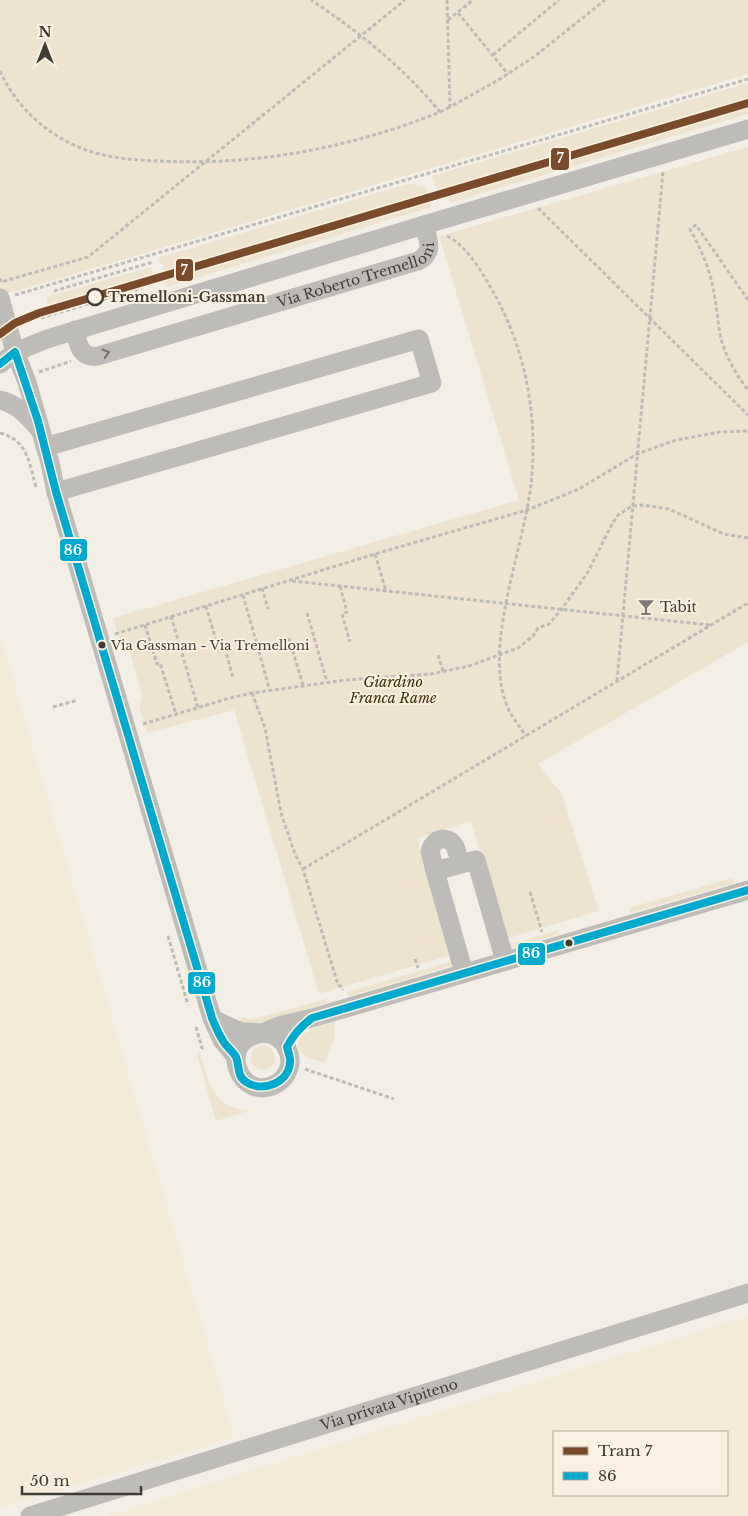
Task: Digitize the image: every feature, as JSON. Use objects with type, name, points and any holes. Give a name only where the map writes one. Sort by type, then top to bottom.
[{"type":"street","name":"Via Roberto Tremelloni","points":[[0,364],[15,352],[75,330],[748,129]]},
{"type":"street","name":"Via Roberto Tremelloni","points":[[89,356],[113,352],[418,261],[429,250],[424,225]]},
{"type":"street","points":[[0,289],[15,352],[27,382],[56,492],[212,1018],[222,1040],[236,1056]]},
{"type":"street","points":[[75,330],[80,348],[84,354],[89,356]]},
{"type":"street","points":[[43,439],[419,339],[432,383],[56,492]]},
{"type":"street","points":[[0,400],[18,408],[31,420],[43,439]]},
{"type":"street","points":[[457,852],[455,844],[448,840],[438,840],[430,851],[434,871],[464,973]]},
{"type":"street","points":[[434,871],[476,860],[505,961]]},
{"type":"street","points":[[312,1018],[293,1035],[286,1075],[279,1082],[270,1086],[257,1087],[247,1082],[240,1075],[236,1066],[236,1056],[240,1046],[252,1036],[279,1026],[312,1018],[748,890]]},
{"type":"street","points":[[212,1018],[236,1029],[275,1036],[280,1040],[288,1056]]},
{"type":"street","name":"Via privata Vipiteno","points":[[30,1516],[748,1293]]},
{"type":"path","points":[[311,0],[360,35],[414,82],[440,112]]},
{"type":"path","points":[[0,289],[88,257],[405,0]]},
{"type":"path","points":[[446,0],[450,107]]},
{"type":"path","points":[[447,20],[473,0]]},
{"type":"path","points":[[493,55],[559,0]]},
{"type":"path","points":[[0,71],[11,91],[27,111],[50,132],[71,144],[94,152],[128,159],[172,162],[266,157],[326,148],[384,133],[440,112],[508,74],[535,56],[605,0]]},
{"type":"path","points":[[458,13],[508,74]]},
{"type":"path","points":[[0,289],[748,79]]},
{"type":"path","points":[[617,681],[663,169]]},
{"type":"path","points":[[536,206],[748,415]]},
{"type":"path","points":[[748,300],[696,225],[690,229],[699,245],[710,274],[722,341],[734,368],[748,390]]},
{"type":"path","points":[[442,234],[452,238],[466,251],[486,279],[504,311],[526,373],[533,435],[531,483],[528,510],[506,604],[500,656],[501,683],[504,699],[511,715],[526,736]]},
{"type":"path","points":[[54,290],[152,262]]},
{"type":"path","points":[[41,318],[142,288]]},
{"type":"path","points":[[34,373],[89,356]]},
{"type":"path","points":[[115,634],[375,554],[528,510],[579,489],[637,454],[676,440],[720,432],[748,431]]},
{"type":"path","points":[[0,433],[10,435],[21,444],[30,468]]},
{"type":"path","points":[[143,724],[270,690],[431,674],[469,666],[518,648],[533,636],[538,628],[549,624],[561,610],[588,572],[618,514],[632,506],[642,504],[669,509],[724,534],[748,538]]},
{"type":"path","points":[[375,554],[386,591]]},
{"type":"path","points":[[289,580],[443,599],[710,625]]},
{"type":"path","points":[[340,586],[347,612],[342,614],[350,642]]},
{"type":"path","points":[[262,588],[268,609]]},
{"type":"path","points":[[243,594],[270,690]]},
{"type":"path","points":[[303,869],[748,603]]},
{"type":"path","points":[[206,606],[219,651],[225,649],[233,677]]},
{"type":"path","points":[[307,613],[327,683]]},
{"type":"path","points":[[172,616],[198,708]]},
{"type":"path","points":[[145,625],[157,664],[160,663],[176,714]]},
{"type":"path","points":[[289,638],[303,686]]},
{"type":"path","points":[[438,655],[443,671]]},
{"type":"path","points":[[252,694],[265,728],[280,813],[295,854],[303,869],[338,985],[343,990]]},
{"type":"path","points":[[53,708],[78,700]]},
{"type":"path","points":[[530,892],[542,932]]},
{"type":"path","points":[[415,959],[418,968]]},
{"type":"path","points":[[178,972],[183,988]]},
{"type":"path","points":[[288,1056],[307,1070],[394,1099]]},
{"type":"shaded area","points":[[0,634],[235,1437],[0,1508]]},
{"type":"shaded area","points":[[748,1316],[748,1516],[106,1516],[370,1433]]},
{"type":"green space","points":[[0,0],[748,0],[748,74],[0,296]]},
{"type":"green space","points":[[748,83],[748,114],[450,203],[448,195],[439,198],[432,176]]},
{"type":"green space","name":"Giardino Franca Rame","points":[[748,147],[748,642],[538,764],[562,794],[599,911],[505,939],[471,821],[417,838],[451,955],[319,994],[234,710],[147,733],[139,706],[142,695],[129,650],[120,643],[113,618],[519,500],[439,236]]},
{"type":"green space","points":[[415,183],[417,187],[425,185],[432,207],[166,287],[163,279],[166,278],[158,258]]},
{"type":"green space","points":[[151,267],[156,282],[45,315],[43,307],[48,305],[46,297]]},
{"type":"green space","points":[[732,878],[734,883],[631,913],[629,908]]},
{"type":"green space","points":[[558,930],[559,934],[508,949],[507,945]]},
{"type":"green space","points":[[453,961],[454,965],[348,997],[347,992]]},
{"type":"green space","points":[[325,999],[328,1003],[263,1022],[245,1023],[240,1021],[242,1017],[258,1018]]},
{"type":"green space","points":[[334,1022],[335,1036],[325,1063],[305,1056],[298,1044],[303,1035],[313,1029]]},
{"type":"green space","points":[[263,1046],[272,1049],[275,1058],[272,1067],[263,1070],[254,1067],[251,1058],[254,1049]]},
{"type":"green space","points":[[200,1053],[210,1084],[221,1100],[229,1106],[252,1110],[216,1121],[197,1054]]},
{"type":"tram line","name":"7","points":[[0,334],[15,323],[39,313],[748,103]]},
{"type":"transit line","name":"86","points":[[0,364],[15,352],[38,421],[56,492],[212,1018],[223,1042],[236,1057],[239,1073],[246,1082],[252,1085],[267,1086],[274,1084],[285,1076],[290,1060],[287,1047],[304,1024],[312,1018],[748,890]]},
{"type":"place","name":"Tremelloni-Gassman","points":[[95,297]]},
{"type":"place","name":"Tabit","points":[[646,607]]},
{"type":"place","name":"Via Gassman - Via Tremelloni","points":[[102,645]]}]
